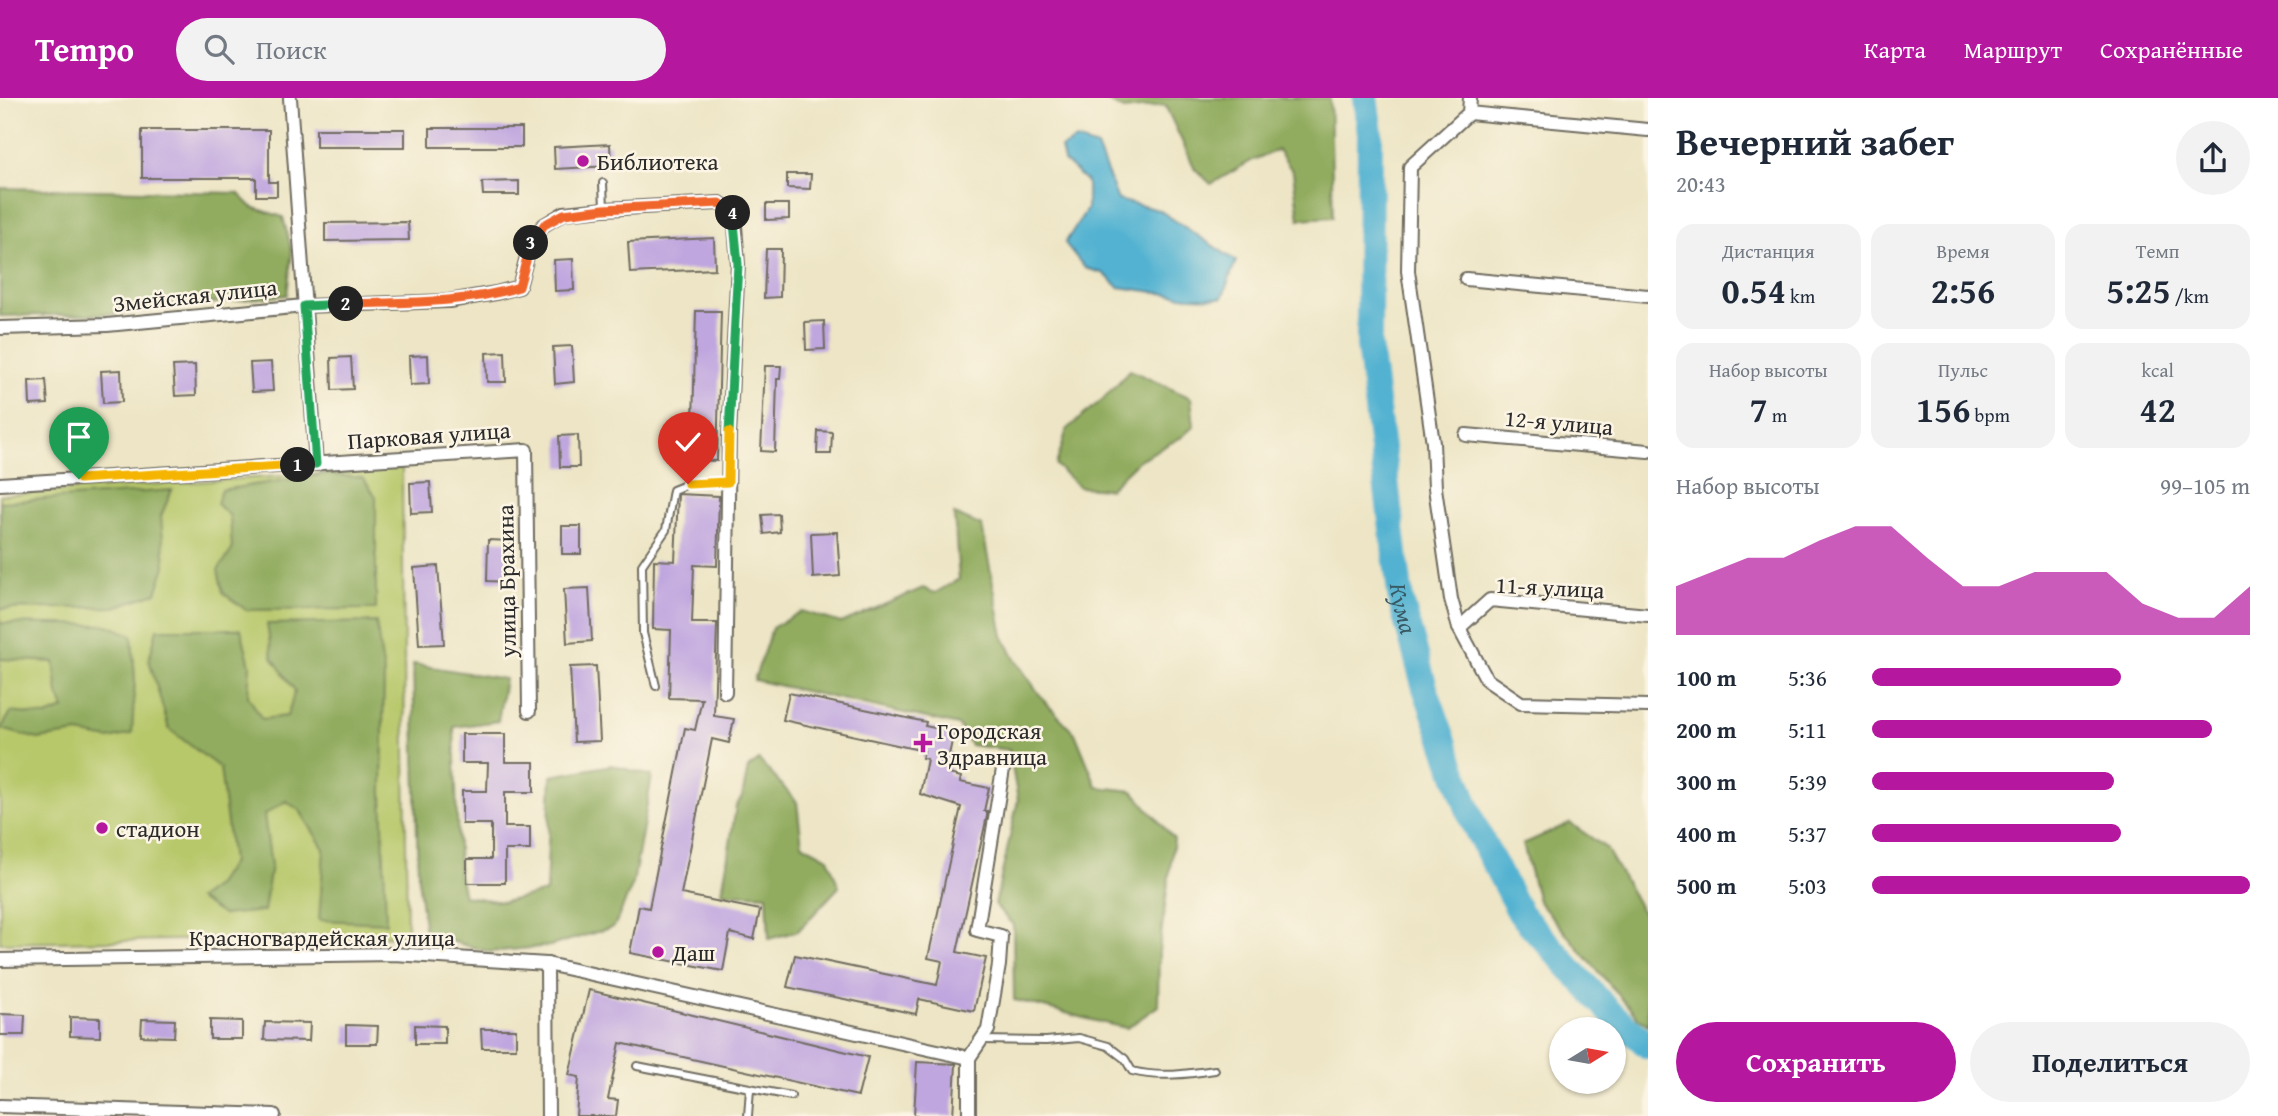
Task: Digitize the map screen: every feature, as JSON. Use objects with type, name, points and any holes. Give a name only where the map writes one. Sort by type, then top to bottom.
[{"type":"street","points":[[290,98],[316,464]]},
{"type":"street","points":[[1469,98],[1469,113],[1410,167],[1408,271],[1433,443],[1435,488],[1451,599],[1458,628],[1487,680],[1521,702],[1648,706]]},
{"type":"street","points":[[1469,113],[1648,130]]},
{"type":"street","points":[[604,209],[720,203],[734,214],[738,264],[728,482],[725,692]]},
{"type":"street","name":"Змейская улица","points":[[0,328],[107,325],[304,306],[449,301],[496,293],[519,287],[531,241],[544,225],[564,214],[604,209]]},
{"type":"street","points":[[1466,279],[1648,296]]},
{"type":"street","name":"12-я улица","points":[[1466,435],[1648,451]]},
{"type":"street","name":"Парковая улица","points":[[0,484],[526,450]]},
{"type":"street","name":"улица Брахина","points":[[526,450],[529,711]]},
{"type":"street","name":"11-я улица","points":[[1458,628],[1490,600],[1648,615]]},
{"type":"street","points":[[969,1116],[970,1058],[988,1030],[999,965],[1001,936],[977,930],[1003,769]]},
{"type":"street","name":"Красногвардейская улица","points":[[0,960],[394,954],[547,964],[970,1058]]},
{"type":"street","points":[[547,964],[548,1116]]},
{"type":"street","points":[[0,1106],[274,1115]]},
{"type":"lane","points":[[603,183],[604,209]]},
{"type":"lane","points":[[656,687],[643,633],[642,565],[666,530],[673,490],[688,484],[728,482]]},
{"type":"lane","points":[[981,1040],[1046,1041],[1079,1038],[1108,1046],[1125,1059],[1132,1071],[1143,1074],[1182,1075],[1215,1070]]},
{"type":"lane","points":[[638,1066],[791,1096]]},
{"type":"lane","points":[[748,1116],[750,1089]]},
{"type":"green space","points":[[1101,98],[1330,98],[1333,217],[1299,219],[1293,172],[1278,150],[1253,160],[1211,184],[1195,169],[1165,105],[1124,110]]},
{"type":"green space","points":[[0,188],[238,193],[252,207],[283,217],[292,252],[287,295],[113,314],[0,316]]},
{"type":"green space","points":[[1130,370],[1191,398],[1194,426],[1182,437],[1139,460],[1109,489],[1079,487],[1056,465],[1067,429],[1103,399]]},
{"type":"green space","points":[[402,468],[407,936],[0,943],[0,495]]},
{"type":"green space","points":[[325,474],[363,478],[376,497],[376,609],[246,610],[223,593],[218,570],[232,550],[230,516],[217,504],[221,490]]},
{"type":"green space","points":[[172,490],[161,516],[165,566],[156,593],[115,607],[0,609],[0,502]]},
{"type":"green space","points":[[954,514],[982,526],[1003,636],[1016,661],[1045,702],[1075,733],[1097,787],[1133,791],[1174,839],[1159,951],[1158,1006],[1127,1028],[1014,1000],[1013,925],[995,905],[1018,800],[1009,750],[971,745],[958,725],[754,680],[772,628],[802,611],[841,623],[923,588],[935,593],[959,579]]},
{"type":"green space","points":[[376,622],[384,674],[382,791],[386,923],[319,920],[324,849],[300,811],[286,801],[264,815],[271,865],[264,911],[223,915],[198,899],[216,886],[232,862],[220,768],[169,729],[149,660],[157,629],[241,629],[250,665],[248,696],[262,719],[287,716],[295,691],[272,657],[267,624]]},
{"type":"green space","points":[[0,623],[107,625],[132,635],[135,679],[132,734],[109,739],[78,733],[38,739],[1,729],[11,712],[46,716],[64,709],[58,694],[54,662],[0,659]]},
{"type":"green space","points":[[413,664],[505,679],[498,721],[454,727],[459,875],[464,896],[503,902],[546,892],[551,776],[612,765],[652,776],[633,884],[614,927],[550,946],[490,952],[425,934],[418,878]]},
{"type":"green space","points":[[759,760],[797,802],[802,844],[828,858],[839,887],[798,931],[769,939],[767,895],[722,893],[736,806],[742,797],[748,768]]},
{"type":"green space","points":[[1570,823],[1606,848],[1648,922],[1648,1025],[1639,1019],[1538,901],[1523,844]]},
{"type":"water","points":[[1076,140],[1097,147],[1118,200],[1159,210],[1236,261],[1222,298],[1189,297],[1119,287],[1103,273],[1085,268],[1065,243],[1087,209],[1087,182],[1064,161],[1061,148]]},
{"type":"building","points":[[430,128],[522,128],[522,147],[430,147]]},
{"type":"building","points":[[316,129],[405,129],[405,147],[316,147]]},
{"type":"building","points":[[142,130],[269,130],[269,182],[277,182],[277,196],[256,196],[256,178],[142,178]]},
{"type":"building","points":[[610,144],[611,166],[555,169],[554,147]]},
{"type":"building","points":[[787,174],[811,174],[810,189],[787,188]]},
{"type":"building","points":[[519,181],[519,195],[483,195],[482,182]]},
{"type":"building","points":[[766,204],[789,204],[789,219],[766,220]]},
{"type":"building","points":[[408,222],[409,240],[325,241],[325,223]]},
{"type":"building","points":[[714,238],[715,269],[630,273],[628,242]]},
{"type":"building","points":[[766,249],[781,249],[780,297],[764,298]]},
{"type":"building","points":[[573,259],[574,290],[555,291],[554,260]]},
{"type":"building","points":[[696,311],[721,311],[717,461],[692,460]]},
{"type":"building","points":[[824,321],[825,349],[806,350],[805,322]]},
{"type":"building","points":[[572,346],[574,382],[555,384],[553,347]]},
{"type":"building","points":[[505,352],[506,382],[487,382],[486,353]]},
{"type":"building","points":[[428,355],[429,384],[410,385],[409,356]]},
{"type":"building","points":[[351,357],[353,389],[332,390],[331,358]]},
{"type":"building","points":[[271,362],[273,391],[252,392],[250,363]]},
{"type":"building","points":[[195,365],[196,395],[175,396],[173,366]]},
{"type":"building","points":[[765,366],[781,366],[780,379],[777,379],[775,452],[761,451]]},
{"type":"building","points":[[121,370],[122,402],[103,403],[101,371]]},
{"type":"building","points":[[46,380],[48,404],[30,405],[29,381]]},
{"type":"building","points":[[818,431],[832,432],[831,454],[817,454]]},
{"type":"building","points":[[578,435],[579,467],[560,467],[559,436]]},
{"type":"building","points":[[430,482],[432,512],[411,513],[410,483]]},
{"type":"building","points":[[678,494],[719,496],[717,566],[694,565],[692,623],[717,623],[714,716],[734,719],[729,743],[712,739],[681,894],[760,910],[754,939],[730,933],[723,971],[630,953],[639,906],[649,908],[685,728],[695,730],[702,699],[669,698],[671,630],[653,629],[654,560],[675,561]]},
{"type":"building","points":[[779,514],[780,532],[764,534],[762,515]]},
{"type":"building","points":[[562,526],[581,526],[581,554],[562,554]]},
{"type":"building","points":[[837,532],[840,576],[813,578],[811,533]]},
{"type":"building","points":[[488,540],[511,541],[509,582],[487,581]]},
{"type":"building","points":[[438,566],[444,644],[419,645],[414,568]]},
{"type":"building","points":[[589,588],[592,641],[567,643],[564,589]]},
{"type":"building","points":[[596,666],[600,741],[574,742],[570,667]]},
{"type":"building","points":[[789,693],[926,722],[925,726],[954,732],[949,755],[953,756],[949,774],[961,777],[960,782],[989,788],[984,811],[987,811],[987,816],[957,952],[986,958],[974,1011],[919,999],[916,1014],[787,987],[795,955],[937,985],[942,961],[928,958],[961,807],[920,794],[927,759],[922,758],[924,751],[783,720]]},
{"type":"building","points":[[462,734],[505,734],[505,762],[534,762],[534,792],[505,792],[505,827],[530,827],[530,850],[505,850],[505,883],[467,883],[467,859],[491,859],[491,824],[462,824],[462,791],[487,791],[488,763],[462,763]]},
{"type":"building","points":[[589,990],[868,1057],[858,1096],[620,1043],[608,1099],[618,1100],[616,1116],[576,1116],[579,1077],[569,1075]]},
{"type":"building","points":[[0,1014],[25,1015],[24,1035],[0,1035]]},
{"type":"building","points":[[70,1017],[100,1018],[100,1037],[70,1036]]},
{"type":"building","points":[[142,1019],[175,1020],[174,1037],[141,1036]]},
{"type":"building","points":[[210,1020],[242,1021],[242,1039],[210,1039]]},
{"type":"building","points":[[265,1022],[310,1023],[309,1041],[264,1040]]},
{"type":"building","points":[[346,1025],[378,1026],[377,1044],[346,1044]]},
{"type":"building","points":[[415,1025],[445,1026],[445,1044],[415,1044]]},
{"type":"building","points":[[481,1029],[516,1029],[516,1048],[482,1048]]},
{"type":"building","points":[[917,1062],[956,1064],[953,1116],[914,1116]]},
{"type":"waterway","name":"Кума","points":[[1365,98],[1370,133],[1369,345],[1401,601],[1425,688],[1473,823],[1520,913],[1608,1010],[1648,1046]]},
{"type":"place","name":"Библиотека","points":[[583,161]]},
{"type":"place","name":"Городская Здравница","points":[[923,743]]},
{"type":"place","name":"стадион","points":[[102,828]]},
{"type":"place","name":"Даш","points":[[658,952]]},
{"type":"route","points":[[79,479],[316,464],[304,306],[449,301],[496,293],[519,287],[531,241],[544,225],[564,214],[604,209],[720,203],[734,214],[738,264],[728,482],[688,484]]}]
